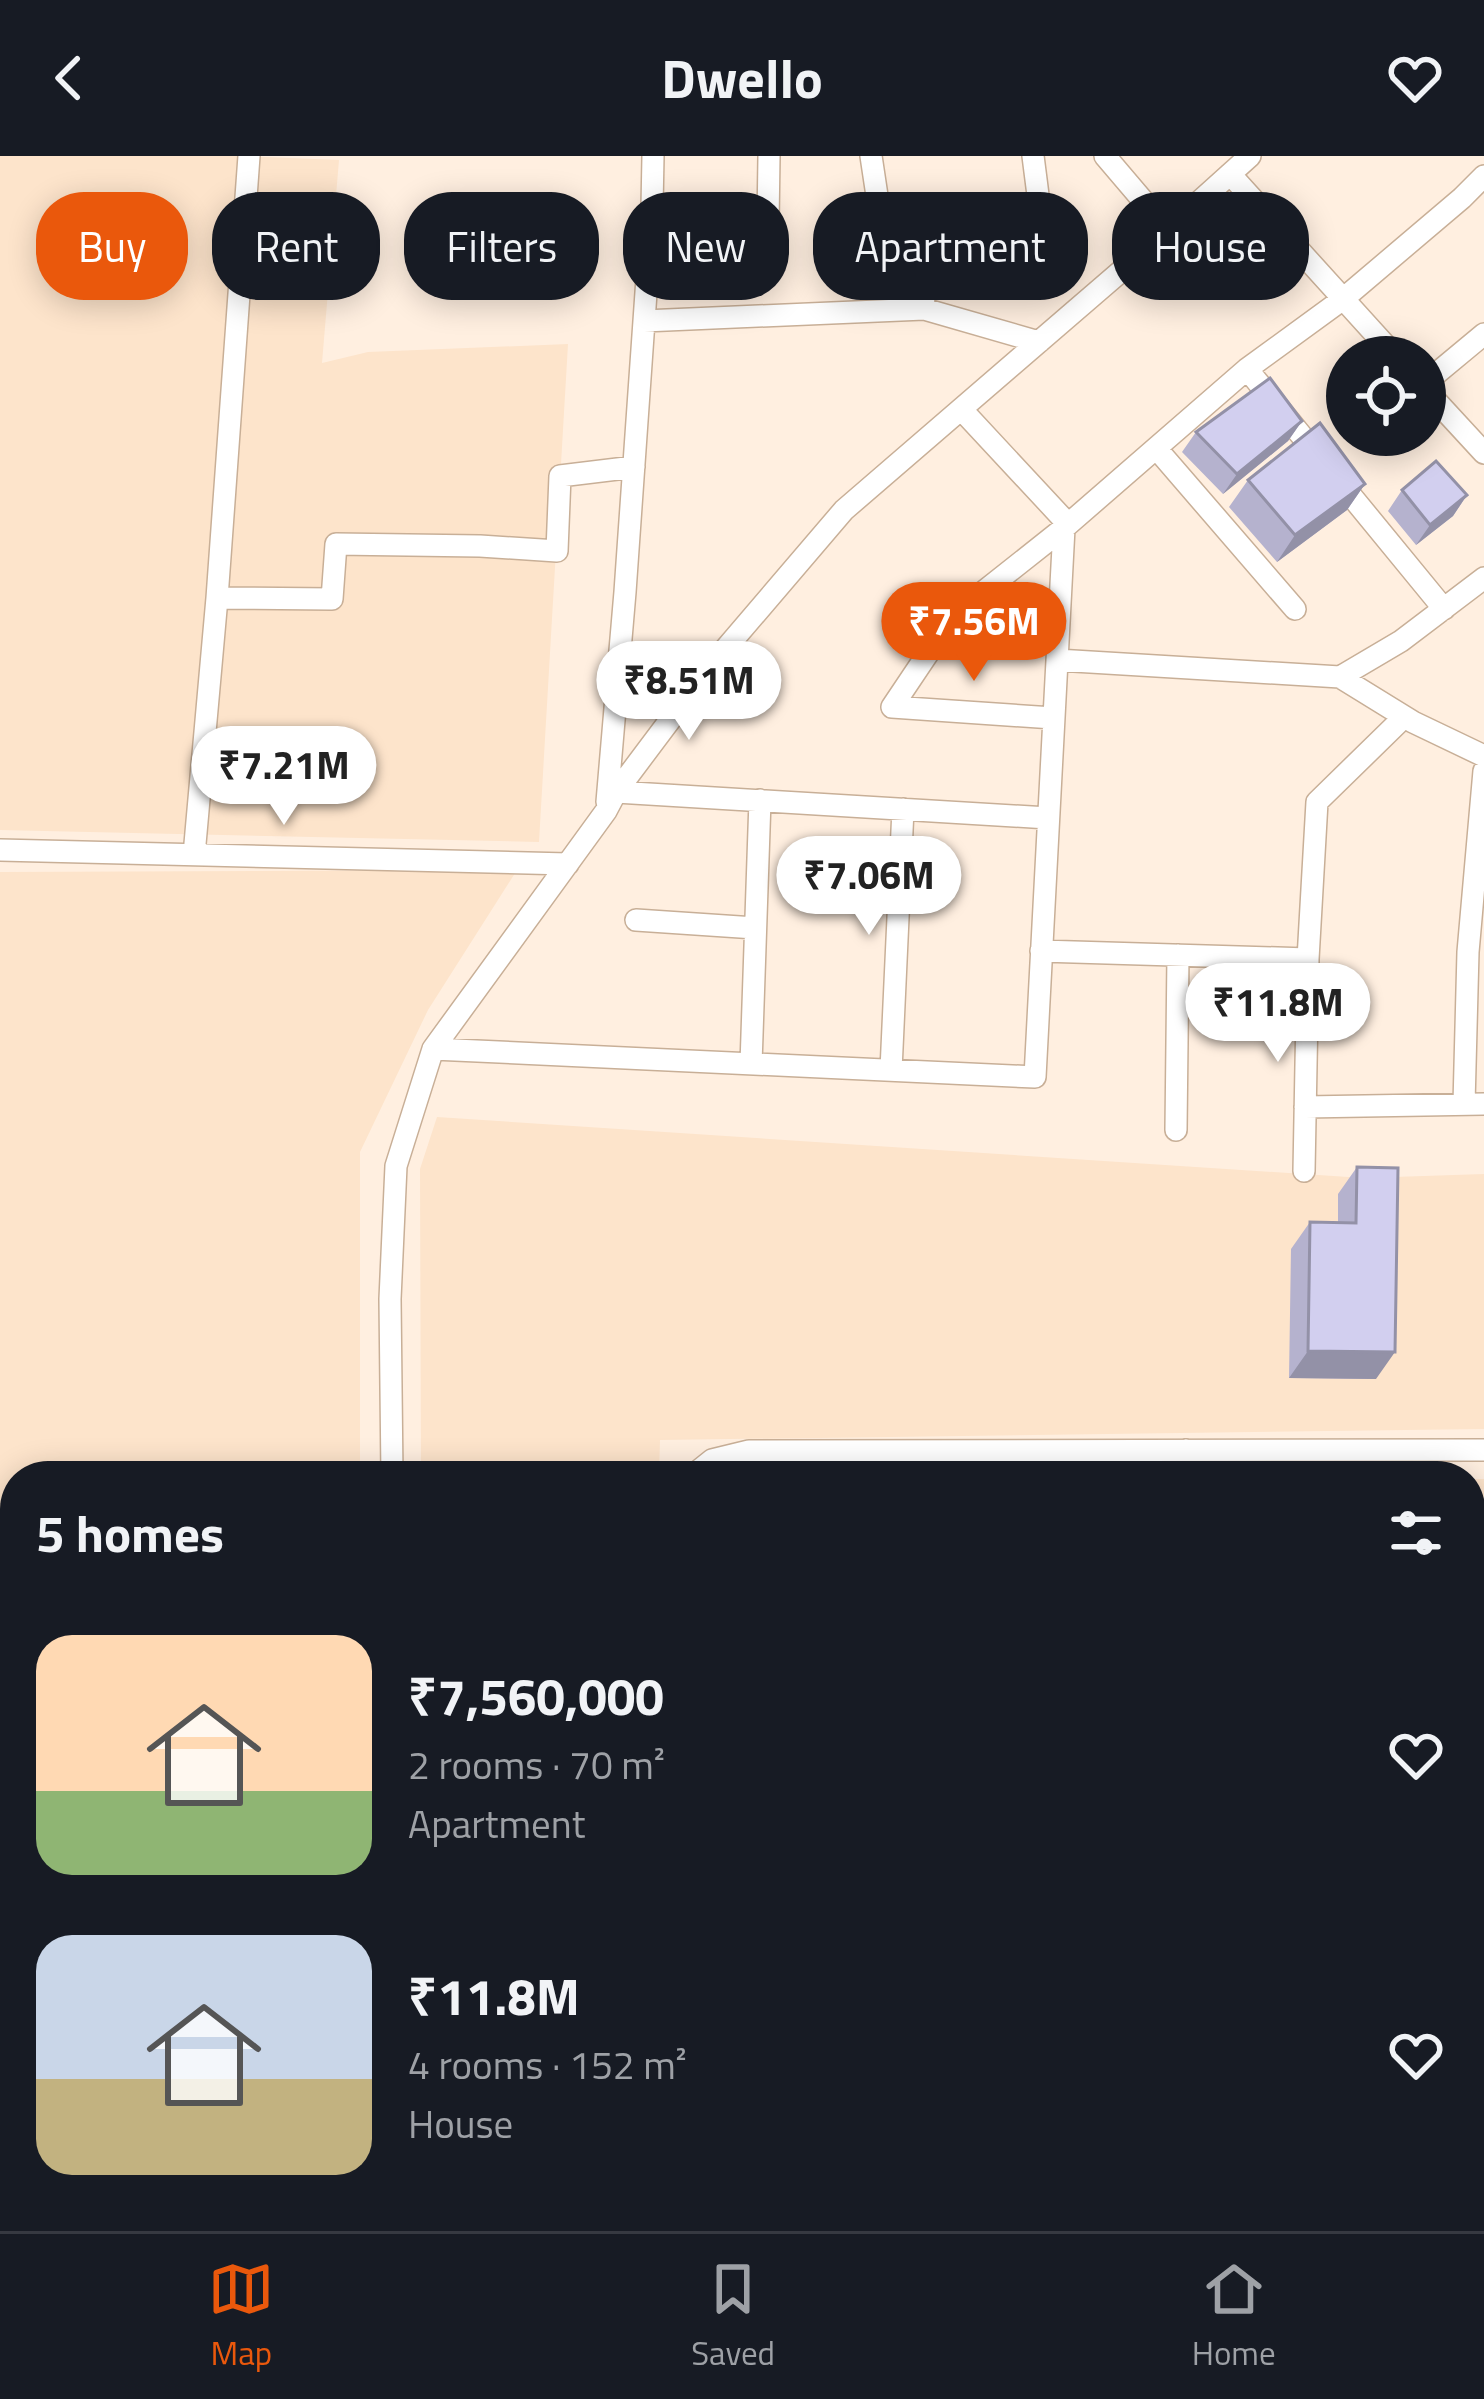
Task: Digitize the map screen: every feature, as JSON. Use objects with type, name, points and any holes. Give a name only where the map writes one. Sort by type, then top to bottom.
[{"type":"street","points":[[194,855],[249,156]]},
{"type":"street","points":[[611,801],[653,156]]},
{"type":"street","points":[[768,192],[769,156]]},
{"type":"street","points":[[871,156],[882,229],[922,257],[924,310]]},
{"type":"street","points":[[1033,156],[1038,192]]},
{"type":"street","points":[[1105,156],[1136,192]]},
{"type":"street","points":[[1210,192],[1250,156]]},
{"type":"street","points":[[1230,174],[1377,336]]},
{"type":"street","points":[[1054,718],[892,707],[952,616],[1066,526],[1247,369],[1343,299],[1484,176]]},
{"type":"street","points":[[392,1461],[390,1299],[397,1166],[433,1049],[709,668],[844,510],[1112,279]]},
{"type":"street","points":[[644,321],[924,310],[1039,342]]},
{"type":"street","points":[[1446,367],[1484,334]]},
{"type":"street","points":[[1247,369],[1444,609]]},
{"type":"street","points":[[433,1049],[1035,1077],[1066,526],[962,409]]},
{"type":"street","points":[[1446,410],[1484,453]]},
{"type":"street","points":[[1156,448],[1295,609]]},
{"type":"street","points":[[217,598],[332,599],[336,544],[556,551],[560,476],[634,467]]},
{"type":"street","points":[[1340,677],[1401,641],[1484,578]]},
{"type":"street","points":[[1057,660],[1340,677],[1404,717],[1484,756]]},
{"type":"street","points":[[1304,1172],[1317,802],[1404,717]]},
{"type":"street","points":[[1305,1107],[1474,1104],[1484,771]]},
{"type":"street","points":[[611,801],[760,800],[1048,818]]},
{"type":"street","points":[[751,1064],[760,800]]},
{"type":"street","points":[[891,1070],[903,809]]},
{"type":"street","points":[[0,850],[568,864]]},
{"type":"street","points":[[635,920],[755,928]]},
{"type":"street","points":[[1041,951],[1308,959]]},
{"type":"street","points":[[1176,1130],[1178,955]]},
{"type":"street","points":[[1186,1450],[1186,1461]]},
{"type":"street","points":[[711,1461],[749,1451],[1484,1450]]},
{"type":"shaded area","points":[[0,156],[339,160],[336,192],[212,192],[212,300],[327,300],[322,363],[368,352],[568,344],[539,842],[0,830]]},
{"type":"shaded area","points":[[517,870],[428,1010],[360,1152],[360,1461],[0,1461],[0,872]]},
{"type":"shaded area","points":[[437,1117],[1363,1178],[1484,1174],[1484,1429],[660,1440],[659,1461],[421,1461],[420,1169]]},
{"type":"building","points":[[1270,378],[1302,421],[1237,474],[1196,432]]},
{"type":"building","points":[[1320,423],[1326,431],[1326,456],[1344,456],[1365,484],[1295,535],[1248,480]]},
{"type":"building","points":[[1436,461],[1467,495],[1430,525],[1402,490]]},
{"type":"building","points":[[1357,1167],[1398,1168],[1395,1352],[1308,1351],[1310,1222],[1356,1223]]}]
